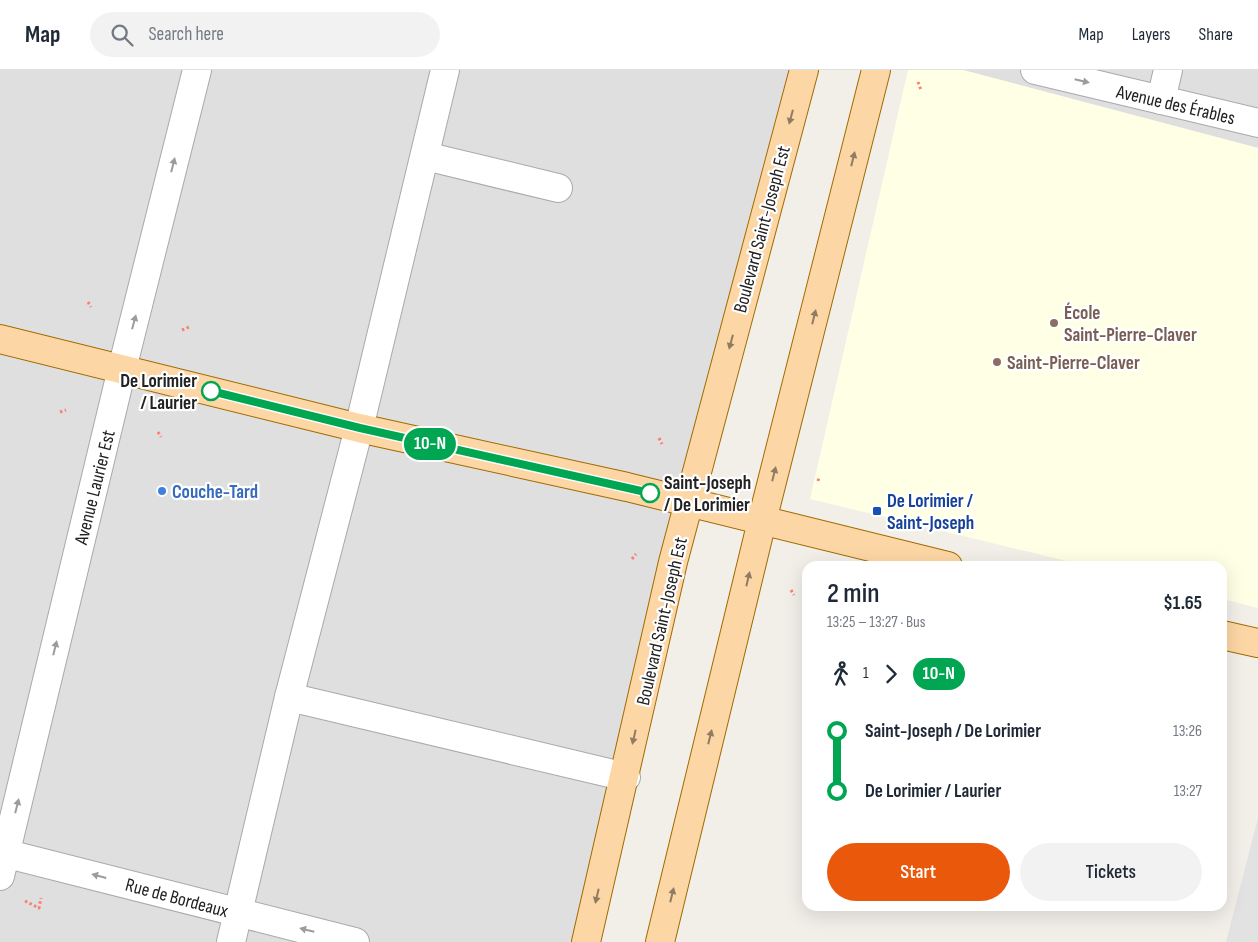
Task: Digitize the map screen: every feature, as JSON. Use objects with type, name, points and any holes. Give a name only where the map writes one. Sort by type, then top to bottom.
[{"type":"main road","name":"Boulevard Saint-Joseph Est","points":[[586,942],[626,777],[673,562],[804,70]]},
{"type":"main road","points":[[660,942],[762,521],[876,70]]},
{"type":"main road","points":[[0,339],[360,428],[689,502],[927,561]]},
{"type":"main road","points":[[1227,635],[1258,643]]},
{"type":"street","name":"Avenue Laurier Est","points":[[2,860],[197,70]]},
{"type":"street","points":[[230,942],[289,696],[360,428],[444,70]]},
{"type":"street","name":"Avenue des Érables","points":[[1035,70],[1258,123]]},
{"type":"street","points":[[1160,100],[1168,70]]},
{"type":"street","points":[[425,156],[558,188]]},
{"type":"street","points":[[289,696],[626,777]]},
{"type":"street","name":"Rue de Bordeaux","points":[[2,860],[354,942]]},
{"type":"path","points":[[918,82],[921,90]]},
{"type":"path","points":[[88,302],[91,307]]},
{"type":"path","points":[[182,330],[189,327]]},
{"type":"path","points":[[60,412],[66,410]]},
{"type":"path","points":[[158,432],[161,437]]},
{"type":"path","points":[[659,438],[662,444]]},
{"type":"path","points":[[632,559],[636,554]]},
{"type":"path","points":[[791,590],[794,595]]},
{"type":"shaded area","points":[[0,70],[795,70],[575,942],[0,942]]},
{"type":"shaded area","name":"École Saint-Pierre-Claver","points":[[908,70],[963,70],[1258,148],[1258,608],[1227,600],[1227,561],[1066,561],[810,499]]},
{"type":"shaded area","points":[[963,70],[1258,70],[1258,148]]},
{"type":"shaded area","points":[[1258,818],[1258,942],[1226,942]]},
{"type":"bus line","name":"10-N","points":[[211,391],[360,428],[650,493]]},
{"type":"place","name":"École Saint-Pierre-Claver","points":[[1054,323]]},
{"type":"place","name":"Saint-Pierre-Claver","points":[[997,362]]},
{"type":"place","name":"De Lorimier / Laurier","points":[[211,391]]},
{"type":"place","name":"Couche-Tard","points":[[162,491]]},
{"type":"place","name":"Saint-Joseph / De Lorimier","points":[[650,493]]},
{"type":"place","name":"De Lorimier / Saint-Joseph","points":[[877,511]]}]
